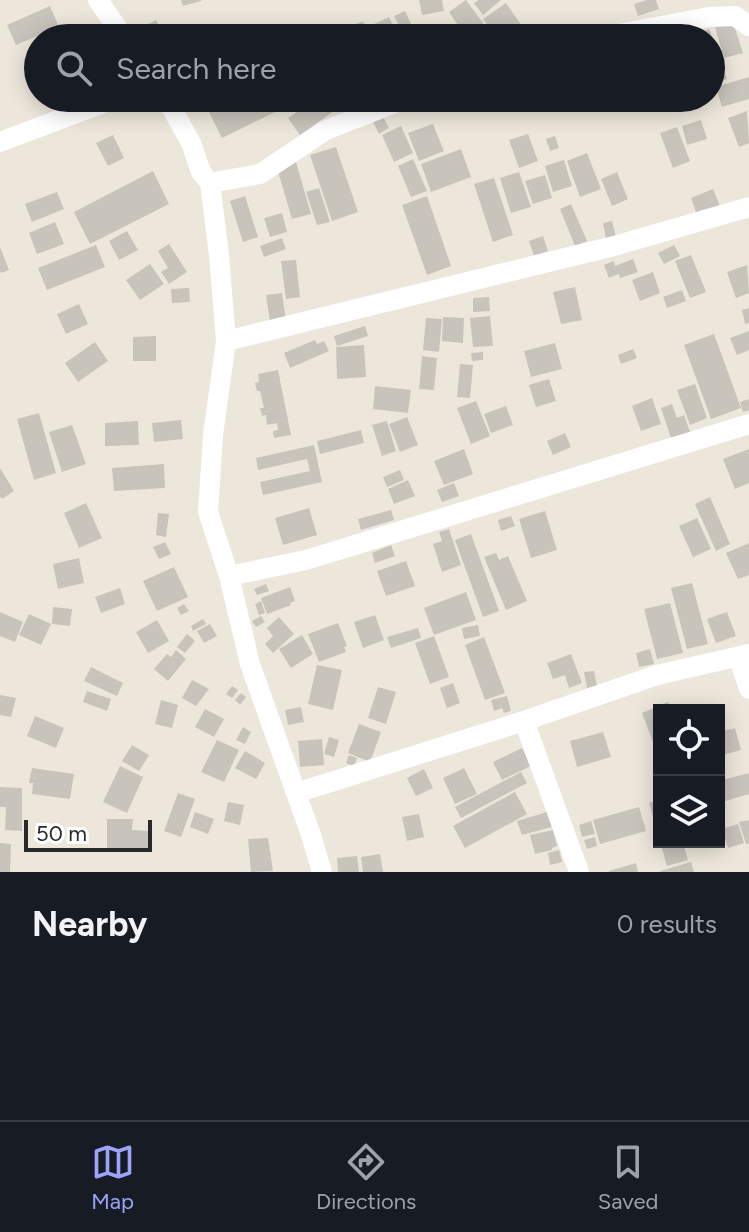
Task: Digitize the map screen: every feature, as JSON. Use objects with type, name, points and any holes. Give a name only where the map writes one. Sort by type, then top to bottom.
[{"type":"street","points":[[98,0],[114,24]]},
{"type":"street","points":[[672,24],[735,16],[749,26]]},
{"type":"street","points":[[0,142],[80,112]]},
{"type":"street","points":[[174,112],[191,143],[201,172],[210,183],[226,341],[213,435],[208,512],[229,576],[250,664],[322,872]]},
{"type":"street","points":[[210,183],[260,174],[326,130],[372,112]]},
{"type":"street","points":[[226,341],[614,246],[749,207]]},
{"type":"street","points":[[229,576],[306,560],[749,424]]},
{"type":"street","points":[[296,793],[524,721],[657,675],[744,656],[749,689]]},
{"type":"street","points":[[524,721],[579,872]]},
{"type":"building","points":[[181,0],[201,0],[201,1],[183,6]]},
{"type":"building","points":[[419,0],[442,0],[444,11],[422,15]]},
{"type":"building","points":[[466,0],[484,24],[457,24],[449,12]]},
{"type":"building","points":[[479,0],[501,0],[483,15],[474,3]]},
{"type":"building","points":[[656,0],[659,9],[638,16],[634,4]]},
{"type":"building","points":[[506,3],[521,24],[487,24],[483,19]]},
{"type":"building","points":[[50,6],[58,24],[24,24],[24,42],[16,45],[7,25]]},
{"type":"building","points":[[405,11],[411,24],[398,24],[394,16]]},
{"type":"building","points":[[389,17],[392,24],[374,24]]},
{"type":"building","points":[[733,22],[743,53],[725,58],[725,24]]},
{"type":"building","points":[[749,77],[749,99],[725,106],[725,84]]},
{"type":"building","points":[[747,111],[749,143],[739,147],[728,118]]},
{"type":"building","points":[[209,112],[275,112],[222,138]]},
{"type":"building","points":[[297,112],[333,112],[300,135],[288,118]]},
{"type":"building","points":[[381,113],[389,128],[379,134],[371,118]]},
{"type":"building","points":[[701,120],[707,139],[687,145],[682,126]]},
{"type":"building","points":[[433,124],[444,151],[419,161],[408,133]]},
{"type":"building","points":[[401,126],[413,153],[394,162],[382,135]]},
{"type":"building","points":[[677,127],[690,161],[673,168],[660,133]]},
{"type":"building","points":[[528,134],[538,161],[519,168],[509,140]]},
{"type":"building","points":[[113,135],[124,158],[108,166],[96,143]]},
{"type":"building","points":[[555,136],[559,148],[550,151],[546,139]]},
{"type":"building","points":[[336,147],[358,212],[332,221],[310,155]]},
{"type":"building","points":[[461,149],[471,177],[431,192],[421,164]]},
{"type":"building","points":[[587,153],[601,189],[580,197],[567,161]]},
{"type":"building","points":[[413,159],[427,191],[411,197],[398,166]]},
{"type":"building","points":[[564,160],[572,186],[553,192],[545,166]]},
{"type":"building","points":[[296,162],[311,214],[292,219],[277,168]]},
{"type":"building","points":[[153,171],[169,204],[90,244],[74,212]]},
{"type":"building","points":[[519,172],[531,207],[511,213],[500,178]]},
{"type":"building","points":[[617,172],[628,199],[612,206],[601,179]]},
{"type":"building","points":[[545,175],[552,198],[533,204],[525,181]]},
{"type":"building","points":[[494,178],[513,235],[493,242],[474,184]]},
{"type":"building","points":[[319,188],[330,222],[317,225],[306,192]]},
{"type":"building","points":[[713,189],[720,206],[697,215],[691,198]]},
{"type":"building","points":[[57,192],[64,209],[32,222],[25,204]]},
{"type":"building","points":[[245,196],[258,237],[243,242],[230,201]]},
{"type":"building","points":[[427,196],[451,266],[427,275],[402,205]]},
{"type":"building","points":[[571,204],[587,241],[575,246],[560,209]]},
{"type":"building","points":[[282,213],[287,232],[270,237],[264,218]]},
{"type":"building","points":[[612,221],[616,237],[606,239],[603,223]]},
{"type":"building","points":[[55,222],[64,244],[37,254],[29,233]]},
{"type":"building","points":[[127,231],[138,250],[119,260],[109,241]]},
{"type":"building","points":[[543,236],[548,251],[534,256],[529,241]]},
{"type":"building","points":[[282,238],[286,249],[264,257],[260,246]]},
{"type":"building","points":[[169,244],[187,272],[169,284],[161,272],[168,268],[158,251]]},
{"type":"building","points":[[96,245],[105,267],[47,290],[38,268]]},
{"type":"building","points":[[674,245],[680,256],[664,264],[658,253]]},
{"type":"building","points":[[0,247],[9,270],[1,273],[0,271]]},
{"type":"building","points":[[691,255],[706,292],[690,298],[675,261]]},
{"type":"building","points":[[633,259],[638,272],[609,278],[604,265],[614,261],[615,266]]},
{"type":"building","points":[[296,260],[300,297],[286,299],[281,261]]},
{"type":"building","points":[[150,264],[164,284],[140,300],[126,280]]},
{"type":"building","points":[[747,265],[749,293],[736,298],[727,272]]},
{"type":"building","points":[[653,272],[660,293],[640,301],[632,280]]},
{"type":"building","points":[[575,287],[582,320],[561,324],[553,292]]},
{"type":"building","points":[[189,288],[190,302],[172,303],[171,289]]},
{"type":"building","points":[[682,290],[686,301],[667,308],[663,297]]},
{"type":"building","points":[[282,293],[286,320],[270,322],[266,295]]},
{"type":"building","points":[[489,297],[490,311],[473,312],[473,298]]},
{"type":"building","points":[[79,304],[88,324],[66,334],[57,314]]},
{"type":"building","points":[[749,308],[749,323],[745,324],[742,310]]},
{"type":"building","points":[[490,316],[493,346],[473,347],[470,318]]},
{"type":"building","points":[[443,317],[464,318],[463,343],[442,341]]},
{"type":"building","points":[[426,318],[442,319],[439,352],[423,350]]},
{"type":"building","points":[[365,326],[368,336],[337,346],[334,336]]},
{"type":"building","points":[[749,331],[749,350],[737,355],[730,338]]},
{"type":"building","points":[[714,334],[741,408],[711,419],[684,345]]},
{"type":"building","points":[[156,336],[156,361],[133,361],[133,337]]},
{"type":"building","points":[[315,340],[317,344],[324,341],[329,351],[290,368],[284,353]]},
{"type":"building","points":[[95,342],[108,361],[78,382],[65,363]]},
{"type":"building","points":[[555,343],[562,369],[531,377],[524,351]]},
{"type":"building","points":[[364,345],[366,377],[337,379],[336,347]]},
{"type":"building","points":[[633,349],[637,358],[621,364],[618,355]]},
{"type":"building","points":[[483,352],[483,360],[472,361],[471,353]]},
{"type":"building","points":[[422,356],[437,358],[434,390],[419,389]]},
{"type":"building","points":[[460,364],[473,365],[470,398],[457,397]]},
{"type":"building","points":[[278,370],[291,435],[274,438],[277,423],[267,425],[266,415],[262,416],[260,408],[264,408],[255,383],[259,382],[258,374]]},
{"type":"building","points":[[549,379],[556,401],[536,407],[529,385]]},
{"type":"building","points":[[695,384],[707,418],[690,425],[677,390]]},
{"type":"building","points":[[375,386],[411,390],[408,413],[373,409]]},
{"type":"building","points":[[652,398],[661,424],[641,431],[632,406]]},
{"type":"building","points":[[749,399],[749,410],[743,412],[740,402]]},
{"type":"building","points":[[476,401],[490,436],[471,444],[457,408]]},
{"type":"building","points":[[672,404],[677,418],[684,415],[690,432],[671,438],[661,408]]},
{"type":"building","points":[[506,406],[513,425],[491,433],[484,414]]},
{"type":"building","points":[[39,413],[56,473],[34,480],[17,419]]},
{"type":"building","points":[[407,417],[418,445],[400,452],[389,424]]},
{"type":"building","points":[[181,420],[183,439],[154,442],[152,423]]},
{"type":"building","points":[[138,421],[139,445],[105,446],[105,423]]},
{"type":"building","points":[[387,421],[396,451],[382,456],[372,425]]},
{"type":"building","points":[[72,425],[86,464],[62,472],[49,432]]},
{"type":"building","points":[[361,430],[364,443],[320,454],[317,441]]},
{"type":"building","points":[[565,433],[571,447],[553,455],[547,441]]},
{"type":"building","points":[[314,445],[322,482],[263,495],[260,482],[310,471],[307,459],[258,470],[256,458]]},
{"type":"building","points":[[464,449],[473,474],[444,485],[434,461]]},
{"type":"building","points":[[749,449],[749,483],[735,489],[723,459]]},
{"type":"building","points":[[164,464],[165,488],[114,491],[112,468]]},
{"type":"building","points":[[0,468],[14,491],[2,499],[0,496]]},
{"type":"building","points":[[400,470],[404,480],[387,487],[383,477]]},
{"type":"building","points":[[408,480],[415,496],[394,504],[388,489]]},
{"type":"building","points":[[454,483],[459,496],[442,502],[437,490]]},
{"type":"building","points":[[710,497],[730,544],[716,551],[695,504]]},
{"type":"building","points":[[86,503],[102,538],[79,548],[64,513]]},
{"type":"building","points":[[309,508],[317,535],[283,545],[275,518]]},
{"type":"building","points":[[391,510],[394,520],[361,530],[358,519]]},
{"type":"building","points":[[545,511],[557,550],[531,558],[519,519]]},
{"type":"building","points":[[158,513],[169,514],[166,537],[156,535]]},
{"type":"building","points":[[511,516],[515,526],[501,531],[498,520]]},
{"type":"building","points":[[697,518],[711,549],[693,557],[679,526]]},
{"type":"building","points":[[449,529],[461,565],[442,572],[433,544],[442,541],[439,532]]},
{"type":"building","points":[[471,534],[499,611],[483,617],[455,540]]},
{"type":"building","points":[[165,542],[171,554],[159,559],[153,547]]},
{"type":"building","points":[[749,543],[749,575],[738,579],[726,553]]},
{"type":"building","points":[[391,545],[395,556],[375,563],[372,553]]},
{"type":"building","points":[[496,553],[499,560],[508,556],[527,601],[506,610],[484,557]]},
{"type":"building","points":[[79,558],[84,583],[58,589],[53,564]]},
{"type":"building","points":[[406,561],[415,586],[386,596],[377,571]]},
{"type":"building","points":[[174,567],[188,597],[157,611],[143,581]]},
{"type":"building","points":[[692,583],[708,644],[687,649],[671,588]]},
{"type":"building","points":[[266,584],[269,591],[257,595],[254,589]]},
{"type":"building","points":[[290,587],[295,601],[267,614],[261,598]]},
{"type":"building","points":[[120,588],[125,604],[101,613],[95,597]]},
{"type":"building","points":[[466,592],[476,620],[434,635],[424,608]]},
{"type":"building","points":[[261,601],[265,613],[259,615],[255,604]]},
{"type":"building","points":[[670,603],[683,653],[657,659],[644,609]]},
{"type":"building","points":[[184,604],[189,611],[181,615],[177,608]]},
{"type":"building","points":[[53,607],[72,609],[70,626],[52,624]]},
{"type":"building","points":[[0,612],[23,622],[15,642],[0,636]]},
{"type":"building","points":[[727,612],[736,636],[716,643],[707,619]]},
{"type":"building","points":[[29,614],[51,624],[41,645],[19,635]]},
{"type":"building","points":[[375,615],[384,640],[363,648],[354,622]]},
{"type":"building","points":[[261,616],[265,622],[256,627],[252,621]]},
{"type":"building","points":[[279,617],[294,634],[273,653],[265,644],[273,636],[267,628]]},
{"type":"building","points":[[203,619],[206,624],[193,631],[191,626]]},
{"type":"building","points":[[157,620],[169,641],[148,653],[136,632]]},
{"type":"building","points":[[338,623],[347,646],[344,647],[346,652],[319,662],[308,634]]},
{"type":"building","points":[[210,624],[217,636],[204,643],[197,631]]},
{"type":"building","points":[[478,625],[480,636],[464,639],[462,628]]},
{"type":"building","points":[[418,628],[421,638],[391,648],[387,637]]},
{"type":"building","points":[[187,634],[195,641],[185,653],[177,647]]},
{"type":"building","points":[[302,635],[313,654],[291,668],[279,649]]},
{"type":"building","points":[[434,636],[449,677],[430,684],[415,643]]},
{"type":"building","points":[[484,637],[505,693],[485,700],[465,645]]},
{"type":"building","points":[[650,649],[654,664],[639,667],[636,653]]},
{"type":"building","points":[[176,650],[186,659],[168,681],[154,669],[167,654],[171,657]]},
{"type":"building","points":[[571,654],[582,683],[569,688],[565,675],[553,679],[547,663]]},
{"type":"building","points":[[317,665],[342,670],[333,710],[308,704]]},
{"type":"building","points":[[91,667],[123,683],[117,696],[84,681]]},
{"type":"building","points":[[594,671],[597,686],[587,688],[584,672]]},
{"type":"building","points":[[192,680],[209,689],[196,706],[182,698]]},
{"type":"building","points":[[453,683],[460,703],[447,708],[440,688]]},
{"type":"building","points":[[232,686],[238,690],[232,698],[226,694]]},
{"type":"building","points":[[378,687],[396,692],[386,724],[368,718]]},
{"type":"building","points":[[87,691],[111,699],[107,711],[83,702]]},
{"type":"building","points":[[241,693],[246,697],[240,705],[235,700]]},
{"type":"building","points":[[0,695],[16,698],[11,717],[0,715]]},
{"type":"building","points":[[507,696],[511,711],[504,713],[502,708],[494,711],[491,700]]},
{"type":"building","points":[[161,700],[178,705],[172,728],[155,724]]},
{"type":"building","points":[[301,707],[304,722],[288,725],[285,710]]},
{"type":"building","points":[[653,708],[653,742],[642,713]]},
{"type":"building","points":[[205,709],[224,719],[214,737],[195,727]]},
{"type":"building","points":[[35,716],[64,728],[56,748],[27,736]]},
{"type":"building","points":[[359,724],[381,732],[370,762],[348,753]]},
{"type":"building","points":[[243,727],[251,732],[245,744],[236,740]]},
{"type":"building","points":[[735,728],[741,750],[725,754],[725,730]]},
{"type":"building","points":[[603,732],[611,757],[577,767],[570,741]]},
{"type":"building","points":[[329,737],[339,740],[334,757],[324,754]]},
{"type":"building","points":[[322,739],[324,765],[300,767],[298,741]]},
{"type":"building","points":[[217,740],[239,750],[224,782],[201,772]]},
{"type":"building","points":[[132,745],[149,755],[139,771],[122,761]]},
{"type":"building","points":[[522,748],[531,766],[502,780],[493,762]]},
{"type":"building","points":[[245,751],[265,763],[256,779],[235,768]]},
{"type":"building","points":[[349,755],[357,758],[354,766],[346,763]]},
{"type":"building","points":[[120,766],[143,777],[127,813],[103,802]]},
{"type":"building","points":[[32,768],[74,774],[70,799],[32,794],[33,783],[29,783]]},
{"type":"building","points":[[464,768],[477,794],[455,804],[443,778]]},
{"type":"building","points":[[424,769],[433,788],[416,796],[407,778]]},
{"type":"building","points":[[521,772],[527,783],[461,818],[455,807]]},
{"type":"building","points":[[749,773],[749,794],[725,801],[725,779]]},
{"type":"building","points":[[0,787],[22,788],[22,831],[5,830],[6,807],[0,807]]},
{"type":"building","points":[[515,792],[527,814],[465,848],[453,826]]},
{"type":"building","points":[[178,793],[195,799],[181,837],[164,831]]},
{"type":"building","points":[[228,802],[244,805],[240,825],[224,821]]},
{"type":"building","points":[[639,807],[646,831],[600,844],[593,820]]},
{"type":"building","points":[[195,812],[214,819],[208,834],[190,827]]},
{"type":"building","points":[[547,812],[552,827],[522,835],[517,821]]},
{"type":"building","points":[[419,814],[424,837],[407,841],[402,817]]},
{"type":"building","points":[[107,819],[133,819],[132,830],[149,831],[149,851],[107,851]]},
{"type":"building","points":[[749,820],[749,844],[746,844],[739,822]]},
{"type":"building","points":[[591,821],[595,834],[582,837],[579,825]]},
{"type":"building","points":[[738,824],[744,843],[728,848],[725,828]]},
{"type":"building","points":[[553,830],[557,846],[535,854],[530,835]]},
{"type":"building","points":[[595,837],[597,846],[587,849],[584,840]]},
{"type":"building","points":[[268,838],[273,871],[251,872],[248,839]]},
{"type":"building","points":[[0,843],[11,844],[10,872],[0,872]]},
{"type":"building","points":[[662,848],[685,848],[688,860],[667,866]]},
{"type":"building","points":[[559,850],[562,862],[550,865],[548,853]]},
{"type":"building","points":[[380,854],[383,872],[363,872],[361,857]]},
{"type":"building","points":[[357,856],[359,872],[338,872],[337,858]]},
{"type":"building","points":[[691,862],[694,872],[660,872],[660,871]]},
{"type":"building","points":[[636,863],[638,872],[609,872],[609,871]]}]
